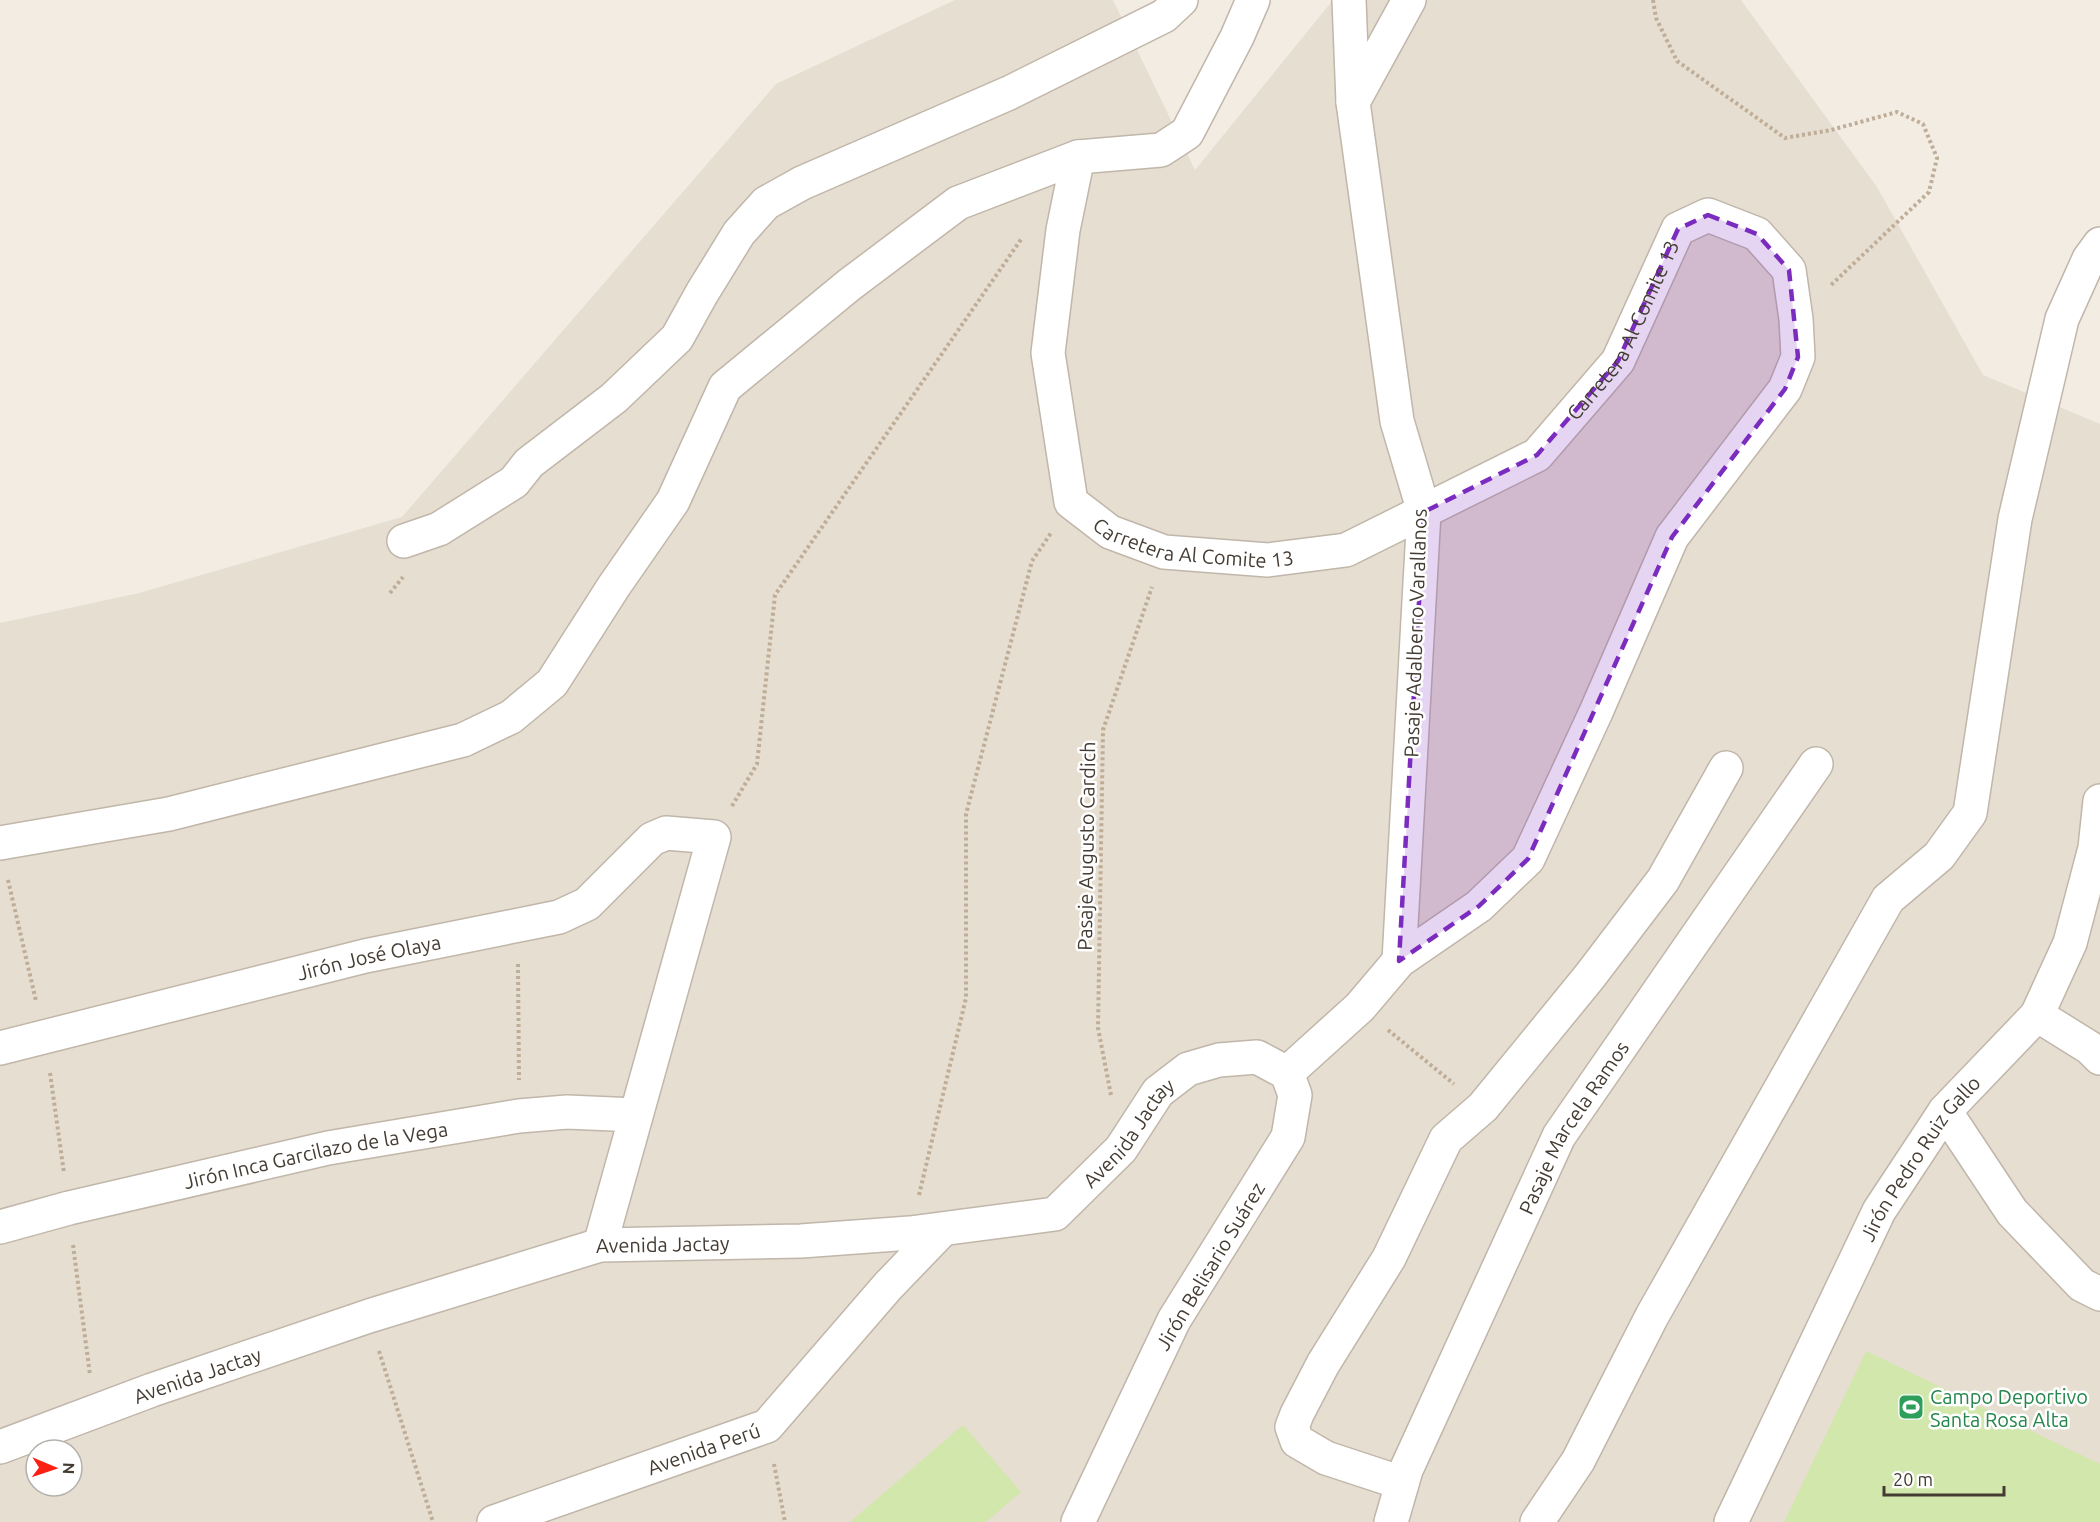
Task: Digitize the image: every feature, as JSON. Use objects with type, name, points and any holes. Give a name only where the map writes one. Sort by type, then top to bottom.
[{"type":"street","points":[[404,541],[439,529],[514,482],[529,463],[614,398],[677,338],[739,233],[766,203],[802,183],[1009,93],[1164,16],[1181,0]]},
{"type":"street","points":[[3,857],[463,740],[511,717],[552,683],[614,586],[673,501],[725,387],[849,285],[958,203],[1078,158],[1161,150],[1187,133],[1237,37],[1252,0]]},
{"type":"street","name":"Pasaje Adalberro Varallanos","points":[[1348,0],[1353,102],[1397,422],[1424,512],[1399,961]]},
{"type":"street","points":[[1353,102],[1408,0]]},
{"type":"street","points":[[1071,502],[1048,352],[1063,230],[1078,158]]},
{"type":"street","name":"Carretera Al Comite 13","points":[[1071,502],[1110,532],[1164,552],[1268,560],[1346,550],[1537,455],[1618,361],[1678,229],[1708,215],[1757,234],[1789,270],[1796,319],[1798,357],[1785,389],[1672,537],[1596,712],[1528,859],[1479,906],[1399,961],[1360,1006],[1287,1073]]},
{"type":"street","points":[[1537,1522],[1578,1461],[1652,1317],[1888,899],[1939,856],[1970,813],[2015,519],[2062,319],[2089,259],[2100,244]]},
{"type":"street","name":"Pasaje Marcela Ramos","points":[[1391,1522],[1411,1459],[1559,1136],[1816,764]]},
{"type":"street","points":[[1402,1483],[1326,1458],[1296,1441],[1292,1427],[1297,1414],[1323,1364],[1389,1258],[1446,1139],[1483,1107],[1590,976],[1663,880],[1726,768]]},
{"type":"street","name":"Jirón Pedro Ruiz Gallo","points":[[1731,1522],[1879,1211],[1945,1112],[2037,1015],[2070,943],[2095,848],[2100,801]]},
{"type":"street","name":"Jirón José Olaya","points":[[0,1048],[365,956],[559,917],[587,904],[652,838],[666,833],[714,837]]},
{"type":"street","points":[[600,1245],[714,837]]},
{"type":"street","points":[[2037,1015],[2090,1048],[2100,1058]]},
{"type":"street","name":"Avenida Jactay","points":[[0,1447],[152,1390],[369,1316],[600,1245],[801,1240],[926,1232],[1055,1214],[1121,1149],[1158,1092],[1188,1069],[1219,1060],[1257,1057],[1287,1073]]},
{"type":"street","name":"Jirón Belisario Suárez","points":[[1078,1522],[1174,1320],[1288,1137],[1295,1095],[1287,1073]]},
{"type":"street","name":"Jirón Inca Garcilazo de la Vega","points":[[0,1227],[69,1208],[328,1148],[519,1116],[567,1112],[636,1115]]},
{"type":"street","points":[[1945,1112],[2012,1212],[2082,1285],[2100,1294]]},
{"type":"street","name":"Avenida Perú","points":[[494,1522],[767,1426],[888,1286],[926,1232]]},
{"type":"path","points":[[1653,0],[1656,18],[1677,61],[1785,138],[1831,130],[1897,112],[1923,124],[1937,158],[1929,192],[1796,319]]},
{"type":"path","points":[[714,837],[757,764],[775,595],[1024,235]]},
{"type":"path","points":[[926,1232],[966,998],[966,814],[1032,561],[1071,502]]},
{"type":"path","name":"Pasaje Augusto Cardich","points":[[1121,1149],[1098,1028],[1103,730],[1164,552]]},
{"type":"path","points":[[3,857],[45,1037]]},
{"type":"path","points":[[518,926],[519,1116]]},
{"type":"path","points":[[369,1316],[432,1522]]},
{"type":"path","points":[[767,1426],[785,1522]]},
{"type":"highlighted area","points":[[1708,215],[1757,234],[1789,270],[1798,357],[1785,389],[1672,537],[1528,859],[1479,906],[1399,961],[1424,512],[1537,455],[1618,361],[1678,229]]},
{"type":"shaded area","points":[[955,0],[1113,0],[1195,170],[1333,0],[1741,0],[1877,187],[1983,375],[2100,424],[2100,1522],[0,1522],[0,623],[139,593],[402,517],[776,84]]},
{"type":"green space","name":"Campo Deportivo Santa Rosa Alta","points":[[1866,1351],[2100,1464],[2100,1522],[1784,1522]]},
{"type":"green space","points":[[963,1425],[1021,1492],[986,1522],[850,1522]]},
{"type":"place","name":"Campo Deportivo Santa Rosa Alta","points":[[1911,1407]]}]
